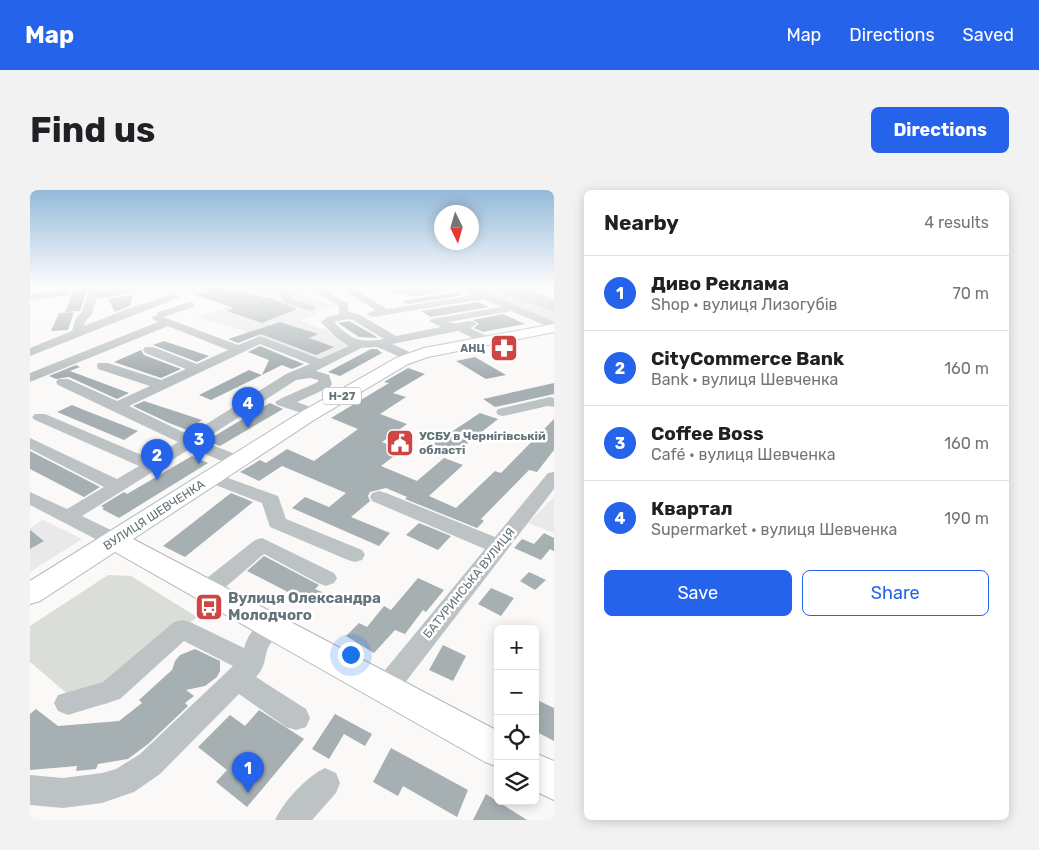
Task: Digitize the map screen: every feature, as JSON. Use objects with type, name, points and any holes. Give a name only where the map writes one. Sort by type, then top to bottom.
[{"type":"main road","name":"ВУЛИЦЯ ШЕВЧЕНКА","points":[[30,594],[116,541],[237,461],[379,373],[410,357],[554,327]]},
{"type":"main road","points":[[116,541],[385,690],[494,748]]},
{"type":"main road","points":[[539,772],[554,781]]},
{"type":"street","points":[[77,332],[81,318],[85,315]]},
{"type":"street","points":[[30,352],[120,315]]},
{"type":"street","points":[[357,315],[331,318],[328,322],[341,336],[357,344],[384,342],[518,315]]},
{"type":"street","points":[[425,315],[435,321],[457,327],[487,341]]},
{"type":"street","points":[[435,321],[468,315]]},
{"type":"street","points":[[528,315],[554,327]]},
{"type":"street","points":[[153,316],[168,324],[239,350]]},
{"type":"street","points":[[352,316],[391,338],[384,342]]},
{"type":"street","points":[[30,378],[168,324],[186,320]]},
{"type":"street","points":[[117,406],[260,340],[321,364]]},
{"type":"street","points":[[384,342],[410,357]]},
{"type":"street","points":[[68,517],[153,466],[292,377],[354,348],[357,344]]},
{"type":"street","points":[[149,350],[198,369]]},
{"type":"street","points":[[103,366],[162,385]]},
{"type":"street","points":[[282,402],[299,397],[325,384],[324,378],[311,374],[300,374]]},
{"type":"street","points":[[63,382],[190,442],[237,461]]},
{"type":"street","points":[[264,396],[314,413]]},
{"type":"street","points":[[504,412],[550,401],[554,403]]},
{"type":"street","points":[[40,416],[153,466]]},
{"type":"street","points":[[30,443],[119,486]]},
{"type":"street","points":[[212,477],[271,500],[277,524],[355,555]]},
{"type":"street","name":"БАТУРИНСЬКА ВУЛИЦЯ","points":[[385,690],[554,477]]},
{"type":"street","points":[[379,497],[499,547]]},
{"type":"street","points":[[30,498],[116,541]]},
{"type":"street","points":[[206,591],[262,545],[326,578]]},
{"type":"street","points":[[30,790],[63,793],[102,788],[123,782],[150,764],[245,672],[258,640],[272,627]]},
{"type":"street","points":[[68,703],[111,691],[182,629],[245,672],[296,718]]},
{"type":"street","points":[[291,820],[325,783]]},
{"type":"shaded area","points":[[202,315],[312,315],[300,321],[329,331],[359,350],[328,364],[244,331],[197,317]]},
{"type":"shaded area","points":[[536,315],[554,315],[554,323]]},
{"type":"shaded area","points":[[554,497],[554,533],[528,523]]},
{"type":"shaded area","points":[[43,520],[82,539],[30,572],[30,528]]},
{"type":"shaded area","points":[[108,575],[131,576],[197,617],[151,653],[160,661],[107,704],[83,707],[30,662],[30,626]]},
{"type":"building","points":[[58,315],[73,315],[68,330],[51,331]]},
{"type":"building","points":[[240,315],[281,315],[262,323]]},
{"type":"building","points":[[506,315],[525,324],[483,332],[474,328],[479,324],[473,320]]},
{"type":"building","points":[[349,321],[378,338],[359,337],[338,323]]},
{"type":"building","points":[[280,322],[318,334],[309,338],[334,347],[316,355],[261,334],[238,343],[228,339]]},
{"type":"building","points":[[164,341],[209,356],[197,362],[153,345]]},
{"type":"building","points":[[260,346],[304,364],[292,369],[282,365],[262,375],[269,360],[248,352]]},
{"type":"building","points":[[371,349],[377,349],[382,353],[340,376],[328,372]]},
{"type":"building","points":[[141,350],[144,355],[181,369],[161,378],[114,362]]},
{"type":"building","points":[[475,357],[506,375],[486,379],[456,361]]},
{"type":"building","points":[[76,365],[80,367],[70,371],[129,393],[117,399],[69,377],[56,379],[49,376]]},
{"type":"building","points":[[408,368],[425,374],[393,393],[406,397],[380,414],[407,424],[382,442],[402,450],[381,466],[417,481],[444,458],[463,465],[429,496],[456,508],[495,471],[501,473],[554,419],[554,450],[537,472],[529,470],[481,519],[484,521],[477,528],[405,499],[407,497],[386,488],[370,492],[368,496],[370,501],[351,517],[390,533],[379,546],[292,508],[305,497],[329,507],[346,493],[282,466],[259,481],[240,472],[260,460],[266,463],[287,449],[314,461],[358,429],[331,418],[389,383],[384,382]]},
{"type":"building","points":[[249,370],[262,375],[211,400],[199,395]]},
{"type":"building","points":[[554,383],[554,394],[495,407],[483,399]]},
{"type":"building","points":[[144,401],[202,420],[187,430],[133,406]]},
{"type":"building","points":[[270,403],[283,409],[220,446],[206,441]]},
{"type":"building","points":[[72,405],[138,431],[124,440],[57,412]]},
{"type":"building","points":[[480,413],[498,419],[455,453],[433,444]]},
{"type":"building","points":[[30,451],[100,487],[84,497],[30,469]]},
{"type":"building","points":[[192,456],[208,463],[119,518],[102,509],[104,508],[101,506],[124,492],[127,494]]},
{"type":"building","points":[[231,493],[253,502],[185,557],[163,546]]},
{"type":"building","points":[[419,523],[451,536],[438,550],[406,535]]},
{"type":"building","points":[[30,530],[44,541],[30,549]]},
{"type":"building","points":[[544,533],[554,538],[554,551],[550,549],[541,560],[514,548],[522,539],[534,544]]},
{"type":"building","points":[[264,556],[319,585],[315,589],[322,592],[311,604],[247,571]]},
{"type":"building","points":[[529,572],[546,580],[535,590],[520,581]]},
{"type":"building","points":[[418,578],[444,590],[426,612],[423,610],[405,634],[395,630],[374,653],[346,636],[359,623],[367,627],[384,606],[391,610]]},
{"type":"building","points":[[491,588],[514,598],[501,616],[478,604]]},
{"type":"building","points":[[443,645],[466,656],[453,681],[429,670]]},
{"type":"building","points":[[195,649],[220,661],[220,671],[217,677],[205,686],[186,690],[194,696],[185,703],[188,706],[148,744],[128,759],[98,764],[96,769],[76,771],[77,766],[30,770],[30,714],[36,709],[58,726],[119,721],[142,703],[139,700],[172,670],[175,661],[180,655]]},
{"type":"building","points":[[539,701],[554,708],[554,741],[539,733]]},
{"type":"building","points":[[259,710],[304,739],[247,807],[216,782],[227,770],[198,747],[230,715],[245,726]]},
{"type":"building","points":[[335,714],[372,734],[365,746],[344,734],[329,759],[312,749]]},
{"type":"building","points":[[391,748],[468,790],[457,817],[403,786],[398,796],[373,782]]},
{"type":"building","points":[[486,794],[494,799],[494,805],[503,805],[527,820],[473,820]]},
{"type":"place","name":"АНЦ","points":[[504,348]]},
{"type":"place","name":"Квартал","points":[[248,428]]},
{"type":"place","name":"УСБУ в Чернігівській області","points":[[400,443]]},
{"type":"place","name":"Coffee Boss","points":[[199,464]]},
{"type":"place","name":"CityCommerce Bank","points":[[157,480]]},
{"type":"place","name":"Вулиця Олександра Молодчого","points":[[209,607]]},
{"type":"place","name":"Диво Реклама","points":[[248,793]]}]
